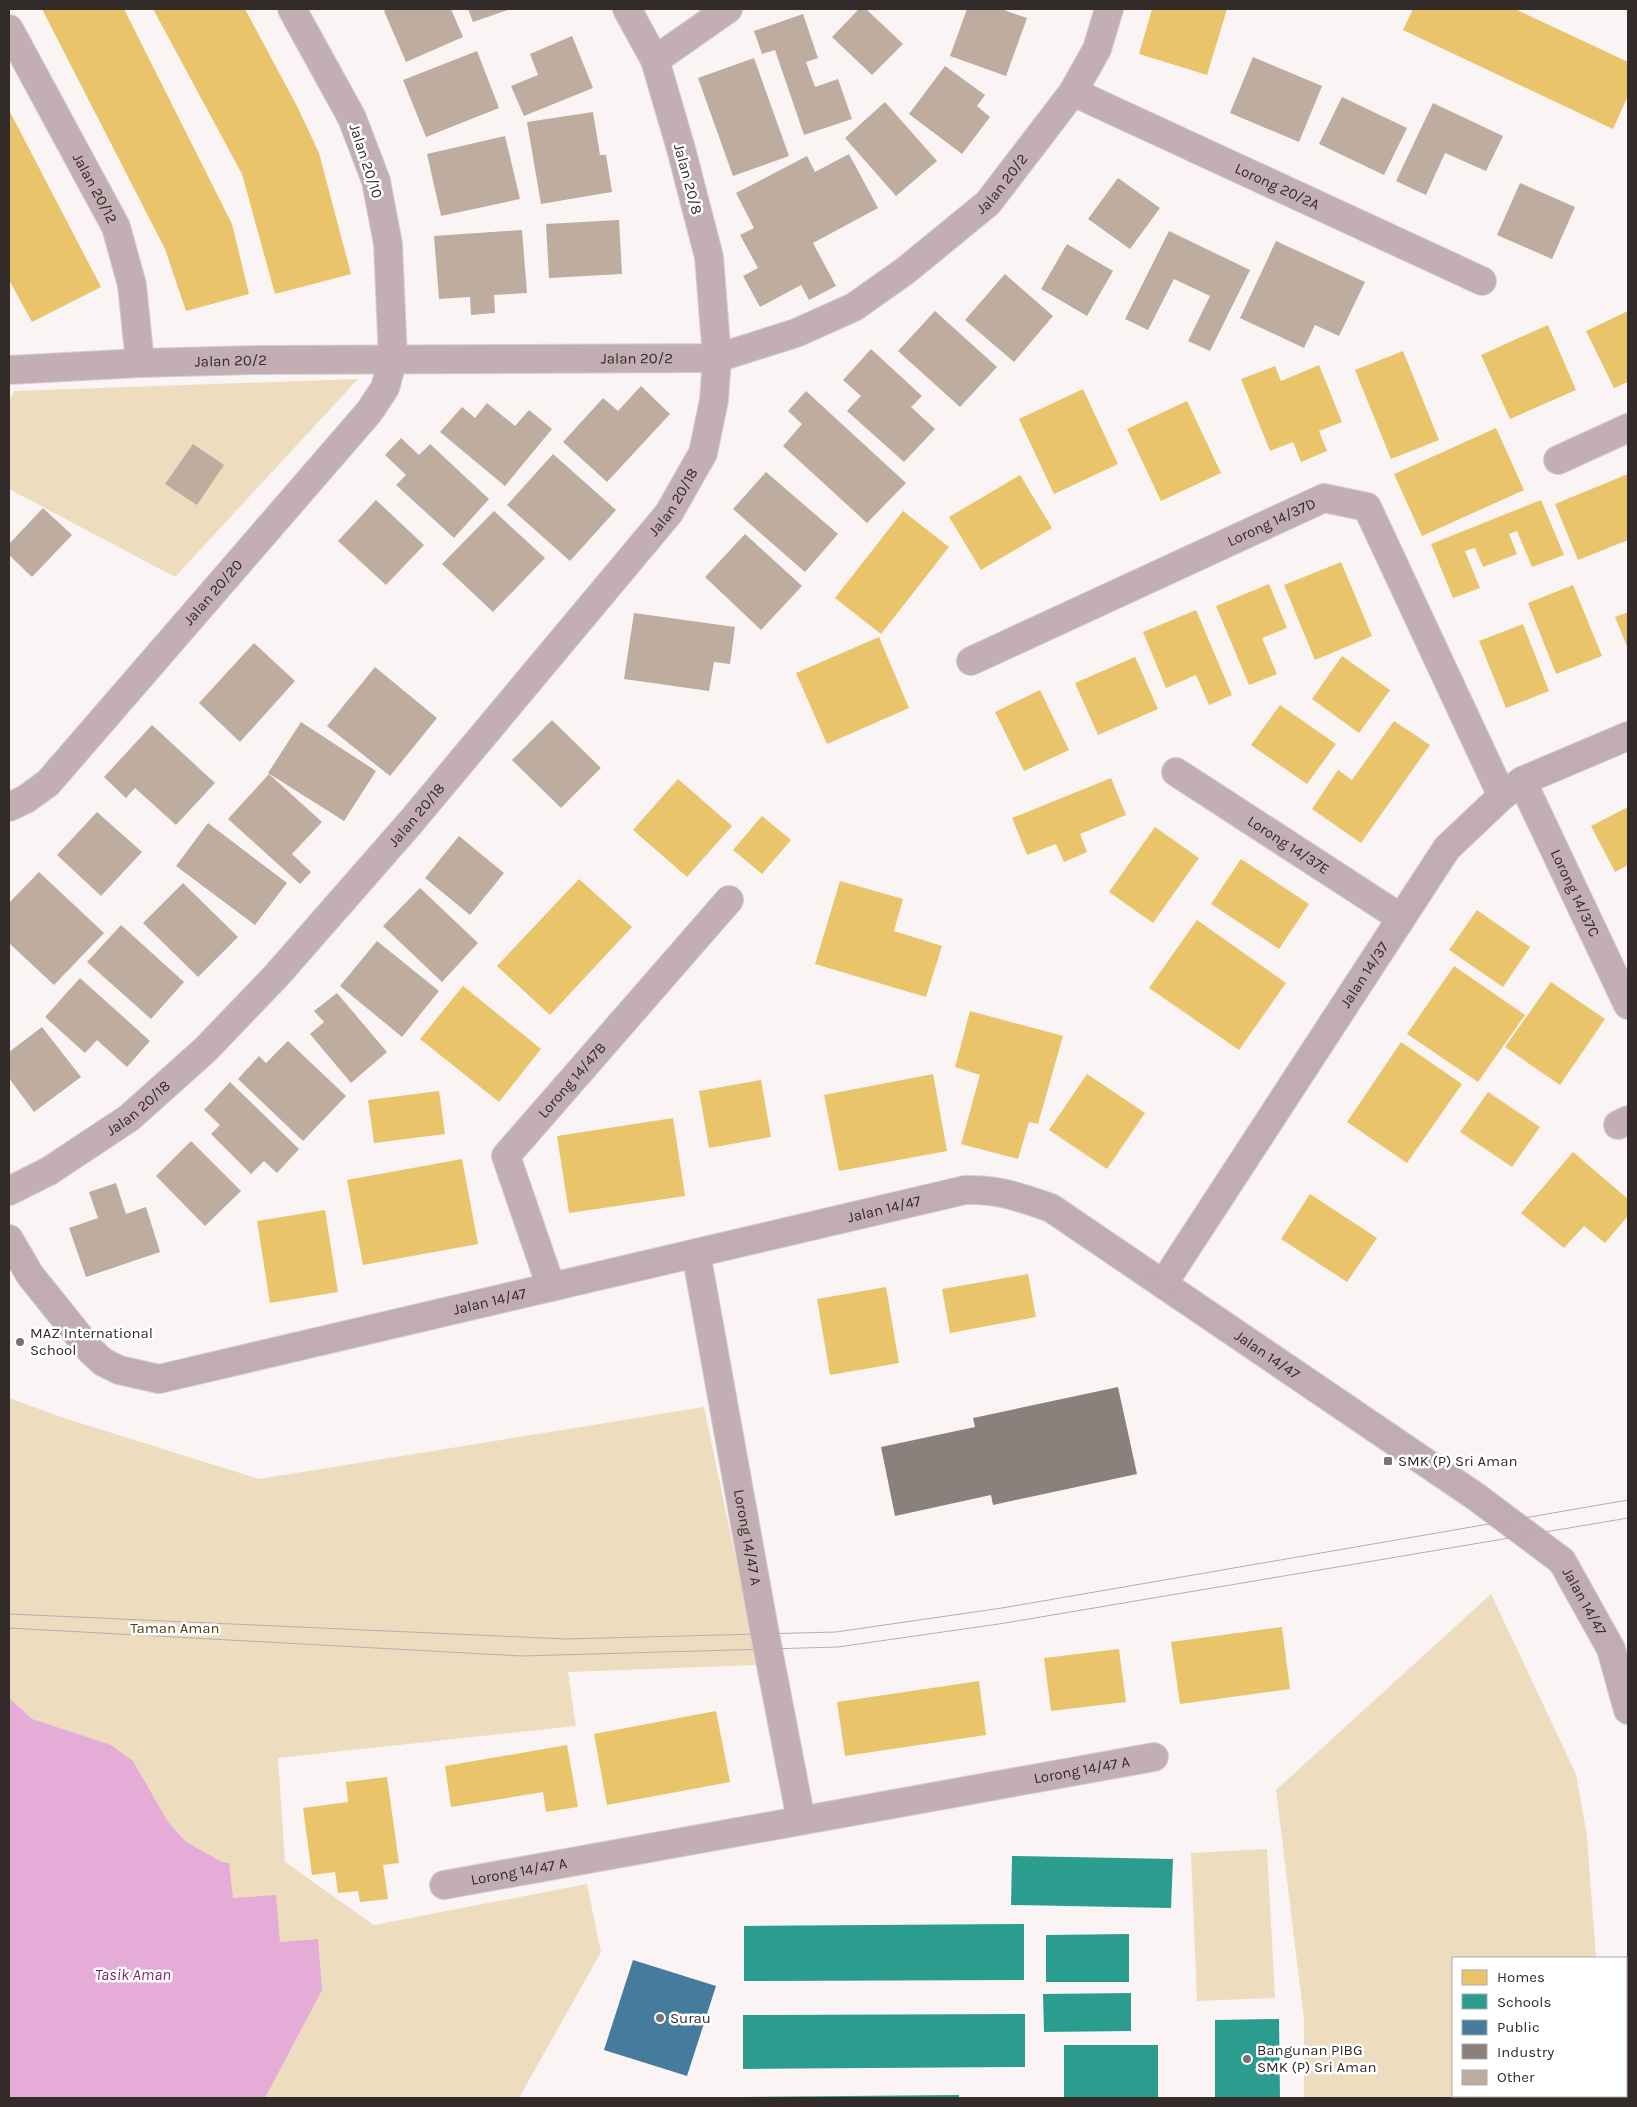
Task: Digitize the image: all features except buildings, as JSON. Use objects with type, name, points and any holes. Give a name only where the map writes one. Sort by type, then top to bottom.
[{"type":"street","name":"Jalan 20/10","points":[[292,9],[352,118],[376,180],[388,244],[393,358]]},
{"type":"street","name":"Jalan 20/8","points":[[627,9],[655,60],[681,149],[709,257],[717,358]]},
{"type":"street","points":[[655,60],[728,9]]},
{"type":"street","name":"Jalan 20/2","points":[[9,370],[140,363],[393,358],[717,358],[796,334],[854,307],[905,271],[988,203],[1073,92],[1097,49],[1109,9]]},
{"type":"street","name":"Jalan 20/12","points":[[9,29],[116,227],[132,284],[140,363]]},
{"type":"street","name":"Lorong 20/2A","points":[[1073,92],[1482,281]]},
{"type":"street","name":"Jalan 20/20","points":[[9,807],[26,799],[48,783],[369,412],[385,388],[393,358]]},
{"type":"street","name":"Jalan 20/18","points":[[9,1191],[49,1171],[130,1118],[206,1048],[276,976],[410,823],[669,513],[703,453],[714,400],[717,358]]},
{"type":"street","points":[[1558,460],[1628,428]]},
{"type":"street","name":"Lorong 14/37D","points":[[971,661],[1324,498],[1367,507],[1512,788]]},
{"type":"street","name":"Jalan 14/37","points":[[1163,1284],[1447,848],[1512,788],[1628,736]]},
{"type":"street","name":"Lorong 14/37E","points":[[1176,772],[1401,918]]},
{"type":"street","name":"Lorong 14/37C","points":[[1512,788],[1628,1005]]},
{"type":"street","name":"Lorong 14/47B","points":[[551,1287],[506,1156],[730,900]]},
{"type":"street","name":"Jalan 14/47","points":[[9,1239],[30,1275],[91,1351],[103,1362],[119,1370],[159,1379],[965,1190],[989,1190],[1010,1194],[1051,1208],[1476,1496],[1562,1561],[1611,1649],[1628,1710]]},
{"type":"street","name":"Lorong 14/47 A","points":[[696,1253],[764,1629],[801,1820]]},
{"type":"street","name":"Lorong 14/47 A","points":[[444,1884],[1154,1757]]},
{"type":"green space","points":[[358,379],[175,577],[9,489],[9,401],[14,391]]},
{"type":"green space","name":"Taman Aman","points":[[9,1398],[64,1418],[259,1479],[704,1407],[758,1665],[568,1672],[576,1726],[278,1758],[285,1862],[374,1925],[587,1884],[601,1952],[519,2098],[9,2098]]},
{"type":"green space","points":[[1491,1594],[1576,1774],[1587,1836],[1596,1957],[1452,1957],[1452,2097],[1592,2098],[1304,2098],[1304,2019],[1276,1790]]},
{"type":"green space","points":[[1267,1849],[1275,1998],[1197,2001],[1191,1853]]},
{"type":"water","name":"Tasik Aman","points":[[9,1698],[32,1719],[111,1745],[133,1761],[168,1822],[186,1842],[222,1862],[229,1863],[233,1898],[276,1895],[280,1942],[318,1939],[322,1990],[265,2098],[9,2098]]},
{"type":"tram line","points":[[9,1614],[566,1639],[836,1632],[1002,1608],[1628,1500]]},
{"type":"tram line","points":[[9,1628],[522,1656],[838,1647],[999,1624],[1628,1518]]},
{"type":"place","name":"MAZ International School","points":[[20,1342]]},
{"type":"place","name":"SMK (P) Sri Aman","points":[[1388,1461]]},
{"type":"place","name":"Surau","points":[[660,2018]]},
{"type":"place","name":"Bangunan PIBG SMK (P) Sri Aman","points":[[1247,2059]]}]
